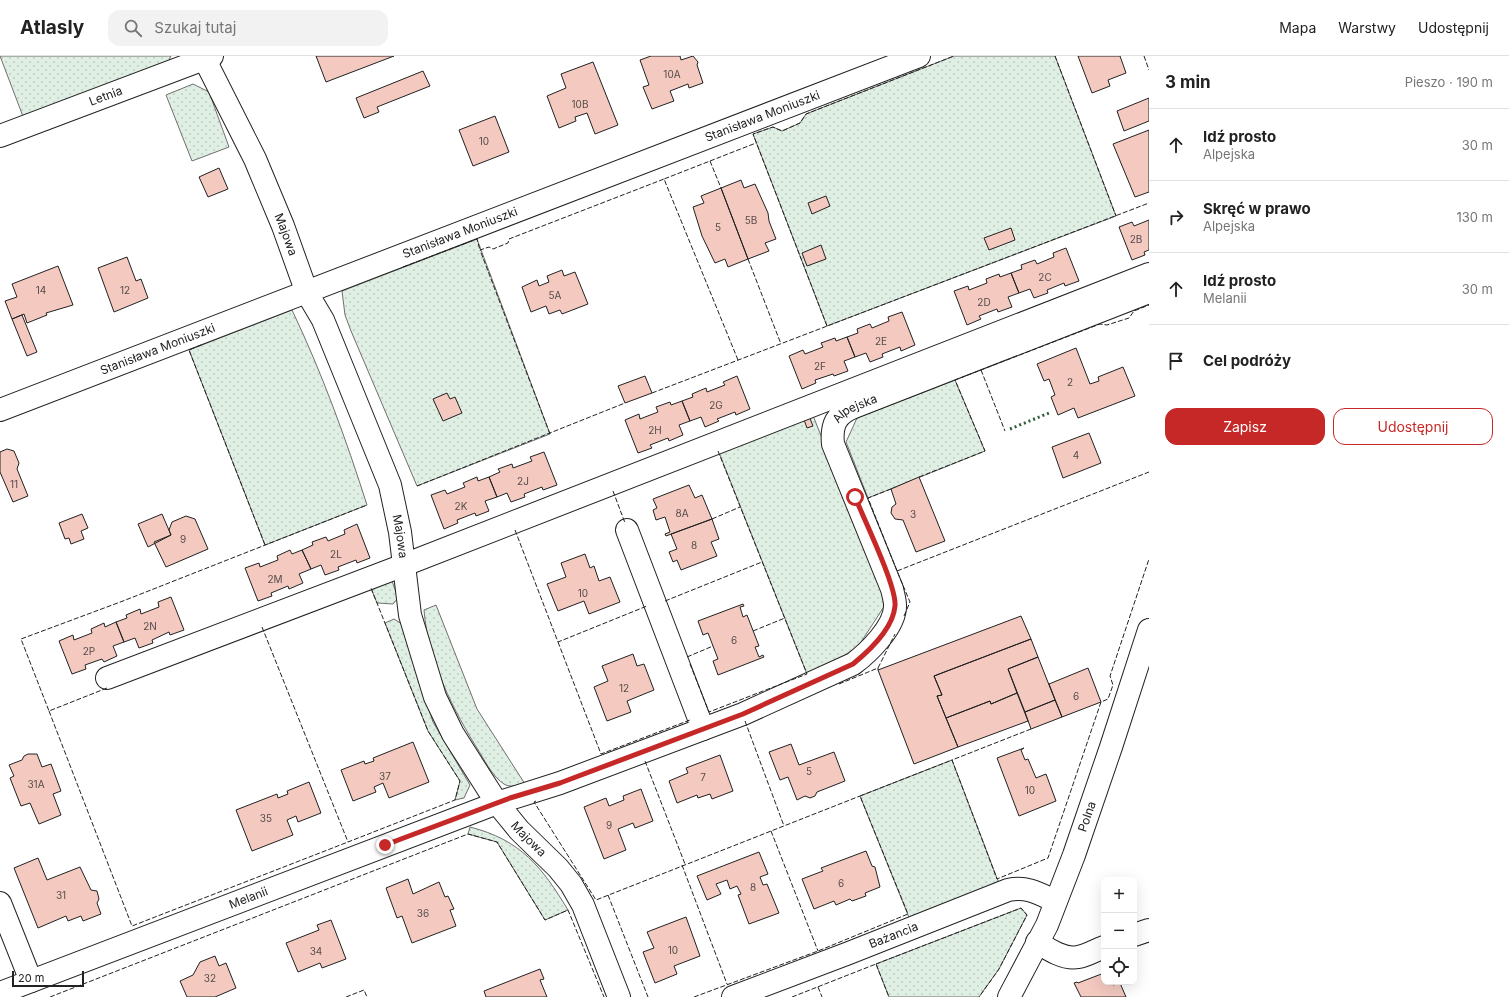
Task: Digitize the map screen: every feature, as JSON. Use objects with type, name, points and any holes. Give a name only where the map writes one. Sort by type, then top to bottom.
[{"type":"street","name":"Stanisława Moniuszki","points":[[0,410],[919,56]]},
{"type":"street","name":"Majowa","points":[[206,57],[255,159],[283,226],[307,293],[323,320],[390,485],[400,532],[410,615],[435,696],[453,734],[497,802],[519,830],[558,868],[570,884],[582,905],[619,997]]},
{"type":"street","name":"Letnia","points":[[0,136],[206,57]]},
{"type":"street","points":[[107,678],[404,565],[1149,274]]},
{"type":"street","name":"Alpejska","points":[[497,802],[560,783],[743,714],[853,664],[867,653],[884,631],[893,615],[895,606],[892,589],[833,444],[832,431],[841,415],[854,407],[1149,292]]},
{"type":"street","points":[[627,530],[703,729]]},
{"type":"street","name":"Polna","points":[[1009,997],[1047,925],[1074,855],[1149,630]]},
{"type":"street","name":"Melanii","points":[[0,993],[497,802]]},
{"type":"street","name":"Bażancia","points":[[732,997],[849,953],[1008,890],[1025,888],[1035,891],[1055,902]]},
{"type":"street","points":[[0,903],[31,981]]},
{"type":"street","points":[[1137,934],[1149,930]]},
{"type":"street","points":[[1037,942],[1051,951],[1072,957],[1080,956],[1101,948]]},
{"type":"green space","points":[[0,56],[171,56],[167,64],[24,119]]},
{"type":"green space","points":[[954,56],[1055,56],[1116,216],[827,326],[753,134],[773,127],[782,131],[800,123],[806,114]]},
{"type":"green space","points":[[193,84],[209,92],[229,147],[192,161],[166,95]]},
{"type":"green space","points":[[477,239],[550,434],[417,486],[351,331],[345,315],[342,291]]},
{"type":"green space","points":[[292,310],[333,406],[367,505],[265,545],[189,350]]},
{"type":"green space","points":[[955,380],[985,451],[868,498],[846,442],[857,418]]},
{"type":"green space","points":[[812,413],[887,602],[852,656],[807,674],[718,450]]},
{"type":"green space","points":[[391,578],[398,598],[393,604],[377,603],[370,586]]},
{"type":"green space","points":[[436,605],[477,709],[525,784],[509,786],[497,778],[470,737],[451,702],[436,666],[426,629],[424,610]]},
{"type":"green space","points":[[394,619],[402,624],[433,722],[470,785],[464,798],[455,800],[460,781],[428,731],[385,623]]},
{"type":"green space","points":[[952,760],[1000,886],[910,920],[860,796]]},
{"type":"green space","points":[[470,827],[503,839],[528,857],[549,881],[568,910],[545,920],[497,842],[468,834]]},
{"type":"green space","points":[[1021,908],[1027,915],[999,969],[979,997],[889,997],[876,964]]},
{"type":"building","points":[[316,56],[394,56],[326,82]]},
{"type":"building","points":[[651,56],[680,56],[681,60],[693,56],[698,62],[697,65],[703,83],[689,88],[688,84],[670,91],[674,101],[652,109],[643,87],[649,85],[640,60]]},
{"type":"building","points":[[1078,56],[1120,56],[1126,73],[1108,80],[1110,86],[1092,93]]},
{"type":"building","points":[[593,62],[618,125],[595,134],[587,113],[575,117],[576,121],[559,128],[547,96],[566,88],[561,74]]},
{"type":"building","points":[[423,71],[430,86],[377,107],[379,112],[364,118],[356,98]]},
{"type":"building","points":[[1149,98],[1149,121],[1124,131],[1117,111]]},
{"type":"building","points":[[495,116],[509,152],[473,166],[459,130]]},
{"type":"building","points":[[1149,130],[1149,192],[1135,197],[1113,144]]},
{"type":"building","points":[[219,168],[228,189],[208,197],[199,177]]},
{"type":"building","points":[[741,180],[744,188],[755,184],[768,213],[769,221],[776,239],[765,243],[769,251],[748,259],[721,188]]},
{"type":"building","points":[[721,188],[748,259],[728,267],[725,259],[715,263],[702,236],[693,207],[704,203],[701,196]]},
{"type":"building","points":[[826,196],[830,206],[812,214],[808,203]]},
{"type":"building","points":[[1149,220],[1149,250],[1144,252],[1145,255],[1132,260],[1119,227],[1132,222],[1134,226]]},
{"type":"building","points":[[1011,228],[1015,240],[989,250],[984,238]]},
{"type":"building","points":[[821,245],[826,259],[807,266],[802,253]]},
{"type":"building","points":[[1066,248],[1079,281],[1065,286],[1064,283],[1047,290],[1048,293],[1034,298],[1030,289],[1019,293],[1011,273],[1022,269],[1021,265],[1035,260],[1037,264],[1054,257],[1053,253]]},
{"type":"building","points":[[127,257],[136,281],[141,279],[148,298],[114,312],[98,268]]},
{"type":"building","points":[[58,266],[73,305],[46,313],[47,315],[27,323],[24,314],[12,319],[5,301],[17,297],[12,284]]},
{"type":"building","points":[[562,270],[564,276],[575,272],[588,304],[562,314],[560,310],[549,314],[546,306],[531,312],[522,287],[537,280],[539,286],[549,282],[547,276]]},
{"type":"building","points":[[1011,273],[1019,293],[1008,297],[1012,307],[998,312],[997,309],[979,316],[981,319],[967,325],[954,291],[968,286],[969,290],[987,283],[986,279],[999,274],[1000,277]]},
{"type":"building","points":[[902,312],[915,345],[901,351],[900,347],[882,354],[883,357],[870,362],[866,353],[855,357],[847,337],[858,333],[857,329],[870,324],[872,328],[889,321],[888,317]]},
{"type":"building","points":[[22,315],[37,352],[27,356],[12,319]]},
{"type":"building","points":[[847,337],[855,357],[844,361],[848,371],[815,380],[816,383],[802,389],[789,356],[803,350],[805,354],[823,347],[821,343],[835,338],[836,341]]},
{"type":"building","points":[[1076,348],[1090,384],[1099,381],[1098,377],[1123,367],[1135,396],[1078,418],[1074,408],[1058,415],[1051,397],[1055,395],[1049,379],[1044,381],[1037,364]]},
{"type":"building","points":[[645,376],[652,393],[625,403],[618,386]]},
{"type":"building","points":[[737,376],[750,409],[736,415],[735,412],[717,419],[719,421],[705,427],[701,417],[690,421],[682,401],[693,397],[692,394],[706,388],[707,392],[725,385],[723,382]]},
{"type":"building","points":[[447,393],[450,399],[455,397],[462,413],[443,421],[433,399]]},
{"type":"building","points":[[682,401],[690,421],[679,425],[683,435],[669,441],[668,438],[650,445],[652,448],[638,453],[625,420],[639,414],[640,419],[658,412],[656,407],[670,402],[671,405]]},
{"type":"building","points":[[809,416],[813,426],[807,428],[803,417]]},
{"type":"building","points":[[1089,433],[1101,463],[1063,478],[1052,447]]},
{"type":"building","points":[[7,449],[14,451],[19,463],[17,469],[28,496],[13,502],[0,472],[0,452]]},
{"type":"building","points":[[544,452],[557,485],[543,490],[542,487],[524,494],[525,497],[511,502],[507,493],[497,497],[489,477],[500,472],[498,469],[512,464],[513,468],[532,461],[530,457]]},
{"type":"building","points":[[477,477],[478,481],[489,477],[497,497],[485,501],[489,511],[476,516],[475,513],[457,520],[458,523],[444,529],[431,495],[445,490],[447,494],[465,487],[463,483]]},
{"type":"building","points":[[919,477],[945,541],[916,552],[903,520],[895,519],[891,513],[892,507],[896,504],[891,489]]},
{"type":"building","points":[[689,485],[695,498],[702,495],[712,519],[666,536],[665,534],[670,532],[665,517],[656,520],[653,510],[657,508],[653,499]]},
{"type":"building","points":[[82,514],[88,528],[81,531],[84,539],[71,544],[69,538],[65,539],[59,523]]},
{"type":"building","points":[[162,514],[171,535],[148,547],[138,524]]},
{"type":"building","points":[[186,516],[195,519],[208,549],[166,567],[154,542],[171,535],[169,530],[172,522]]},
{"type":"building","points":[[712,519],[719,539],[711,542],[717,556],[681,570],[677,560],[673,562],[669,552],[677,549],[671,534]]},
{"type":"building","points":[[357,524],[370,558],[357,563],[356,560],[338,567],[339,570],[325,575],[321,565],[311,569],[302,550],[313,545],[312,542],[326,537],[328,541],[345,534],[344,530]]},
{"type":"building","points":[[290,550],[292,554],[302,550],[311,569],[299,574],[303,583],[289,589],[288,586],[271,593],[272,596],[258,601],[245,568],[259,563],[260,567],[278,560],[277,556]]},
{"type":"building","points":[[585,554],[590,568],[594,566],[599,581],[610,577],[620,602],[589,614],[584,601],[558,611],[547,584],[566,577],[561,563]]},
{"type":"building","points":[[171,597],[184,630],[170,635],[169,632],[152,640],[153,643],[139,648],[135,638],[124,642],[116,622],[127,618],[126,615],[140,609],[141,614],[159,607],[158,602]]},
{"type":"building","points":[[743,604],[744,606],[740,607],[743,617],[747,615],[759,646],[755,647],[759,657],[763,655],[764,657],[718,675],[713,661],[718,659],[708,633],[703,635],[698,621]]},
{"type":"building","points":[[1021,616],[1031,639],[934,676],[942,695],[937,696],[958,747],[914,764],[878,670]]},
{"type":"building","points":[[116,622],[124,642],[113,646],[117,656],[104,662],[102,659],[85,665],[86,669],[72,674],[59,641],[73,635],[74,640],[92,633],[91,629],[104,623],[105,627]]},
{"type":"building","points":[[1031,639],[1038,657],[1008,669],[1017,693],[991,704],[990,701],[946,718],[937,696],[942,695],[934,676]]},
{"type":"building","points":[[633,654],[637,666],[644,664],[654,690],[627,701],[631,712],[607,721],[594,687],[608,681],[602,666]]},
{"type":"building","points":[[1038,657],[1055,700],[1025,712],[1008,669]]},
{"type":"building","points":[[1088,668],[1101,702],[1062,717],[1049,684]]},
{"type":"building","points":[[1017,693],[1028,721],[958,747],[946,718],[990,701],[991,704]]},
{"type":"building","points":[[1055,700],[1062,717],[1031,729],[1025,712]]},
{"type":"building","points":[[413,742],[429,782],[389,798],[383,783],[374,787],[376,792],[353,801],[341,770],[364,761],[365,764],[374,761],[373,758]]},
{"type":"building","points":[[791,744],[799,765],[834,752],[845,781],[817,792],[815,796],[810,798],[805,796],[797,800],[788,777],[780,780],[769,752]]},
{"type":"building","points":[[1024,748],[1021,750],[1025,760],[1028,759],[1036,778],[1046,774],[1056,801],[1019,816],[997,758]]},
{"type":"building","points":[[28,754],[37,754],[42,767],[51,764],[61,791],[53,794],[61,815],[39,824],[30,803],[21,806],[10,778],[14,776],[9,765],[22,760],[24,756]]},
{"type":"building","points":[[720,755],[733,791],[712,799],[710,794],[698,798],[697,795],[677,803],[669,781],[688,773],[686,768]]},
{"type":"building","points":[[309,782],[321,813],[298,822],[296,816],[287,820],[293,835],[252,851],[236,810],[277,794],[278,798],[288,794],[287,791]]},
{"type":"building","points":[[641,789],[653,821],[635,828],[633,823],[618,829],[626,850],[604,859],[584,807],[606,798],[609,806],[624,800],[623,796]]},
{"type":"building","points":[[866,851],[872,866],[875,867],[880,887],[865,893],[866,896],[852,901],[850,899],[836,905],[834,901],[814,909],[802,879],[823,871],[821,868]]},
{"type":"building","points":[[759,852],[768,874],[760,877],[763,885],[767,884],[779,913],[749,924],[738,895],[741,894],[737,886],[730,889],[727,880],[716,884],[721,894],[707,900],[697,876]]},
{"type":"building","points":[[38,858],[47,880],[80,867],[91,890],[97,891],[99,899],[97,903],[101,914],[83,921],[81,916],[68,921],[66,916],[38,928],[14,868]]},
{"type":"building","points":[[408,879],[413,894],[439,882],[445,897],[448,896],[454,909],[450,910],[456,926],[412,943],[402,916],[397,918],[386,888]]},
{"type":"building","points":[[686,917],[700,956],[674,966],[677,974],[655,983],[643,952],[654,948],[647,932]]},
{"type":"building","points":[[331,920],[346,959],[322,968],[320,963],[298,972],[286,943],[319,930],[317,925]]},
{"type":"building","points":[[215,956],[219,966],[226,963],[236,988],[215,997],[187,997],[180,981],[193,975],[200,962]]},
{"type":"building","points":[[540,969],[544,979],[540,980],[547,997],[486,997],[484,991]]},
{"type":"building","points":[[1101,974],[1101,985],[1121,985],[1126,997],[1081,997],[1074,983],[1078,983]]},
{"type":"hedge","points":[[1010,429],[1049,413]]},
{"type":"fence","points":[[827,326],[753,134],[773,127],[782,131],[800,123],[806,114],[954,56]]},
{"type":"fence","points":[[1055,56],[1116,216]]},
{"type":"fence","points":[[1144,56],[1149,70]]},
{"type":"fence","points":[[738,360],[664,179],[756,143]]},
{"type":"fence","points":[[710,161],[721,188]]},
{"type":"fence","points":[[550,434],[480,250],[489,247],[493,249],[508,243],[509,239],[664,179]]},
{"type":"fence","points":[[652,393],[1149,203]]},
{"type":"fence","points":[[403,267],[477,239],[480,250]]},
{"type":"fence","points":[[748,259],[781,344]]},
{"type":"fence","points":[[919,477],[985,451],[955,380],[1100,324],[1107,325],[1129,318],[1134,311],[1149,305]]},
{"type":"fence","points":[[201,345],[189,350],[265,545]]},
{"type":"fence","points":[[981,370],[1005,431]]},
{"type":"fence","points":[[417,486],[625,403]]},
{"type":"fence","points":[[690,664],[709,712],[807,674],[718,451]]},
{"type":"fence","points":[[904,616],[910,602],[897,571],[1149,472]]},
{"type":"fence","points":[[891,489],[868,498],[897,571]]},
{"type":"fence","points":[[613,491],[625,523]]},
{"type":"fence","points":[[107,688],[49,711],[21,639],[123,601],[367,505]]},
{"type":"fence","points":[[712,519],[740,507]]},
{"type":"fence","points":[[515,530],[558,642],[647,606]]},
{"type":"fence","points":[[1031,729],[952,760],[997,879],[1048,858],[1101,702],[1108,699],[1113,685],[1110,676],[1149,559]]},
{"type":"fence","points":[[665,601],[762,562]]},
{"type":"fence","points":[[262,627],[348,842],[455,800],[460,781],[428,731],[371,588]]},
{"type":"fence","points":[[753,631],[785,618]]},
{"type":"fence","points":[[878,668],[895,634]]},
{"type":"fence","points":[[558,642],[601,754],[690,720]]},
{"type":"fence","points":[[687,657],[713,646]]},
{"type":"fence","points":[[839,684],[878,668],[878,670]]},
{"type":"fence","points":[[49,711],[132,926],[348,842]]},
{"type":"fence","points":[[745,721],[784,826]]},
{"type":"fence","points":[[694,997],[818,951],[908,914],[860,796],[952,760]]},
{"type":"fence","points":[[645,761],[685,864]]},
{"type":"fence","points":[[536,801],[534,802],[596,900],[860,796]]},
{"type":"fence","points":[[771,831],[818,951]]},
{"type":"fence","points":[[50,997],[468,834],[497,842],[545,920],[568,910],[604,997]]},
{"type":"fence","points":[[682,865],[727,984]]},
{"type":"fence","points":[[608,895],[648,997]]},
{"type":"fence","points":[[876,964],[1021,908],[1027,915],[999,969],[979,997]]},
{"type":"fence","points":[[792,997],[876,964],[889,997]]},
{"type":"fence","points":[[818,987],[822,997]]},
{"type":"fence","points":[[346,997],[364,990],[367,997]]},
{"type":"route","points":[[385,845],[510,798],[560,783],[743,714],[835,674],[853,664],[867,653],[884,631],[890,622],[895,606],[892,589],[855,497]]}]
